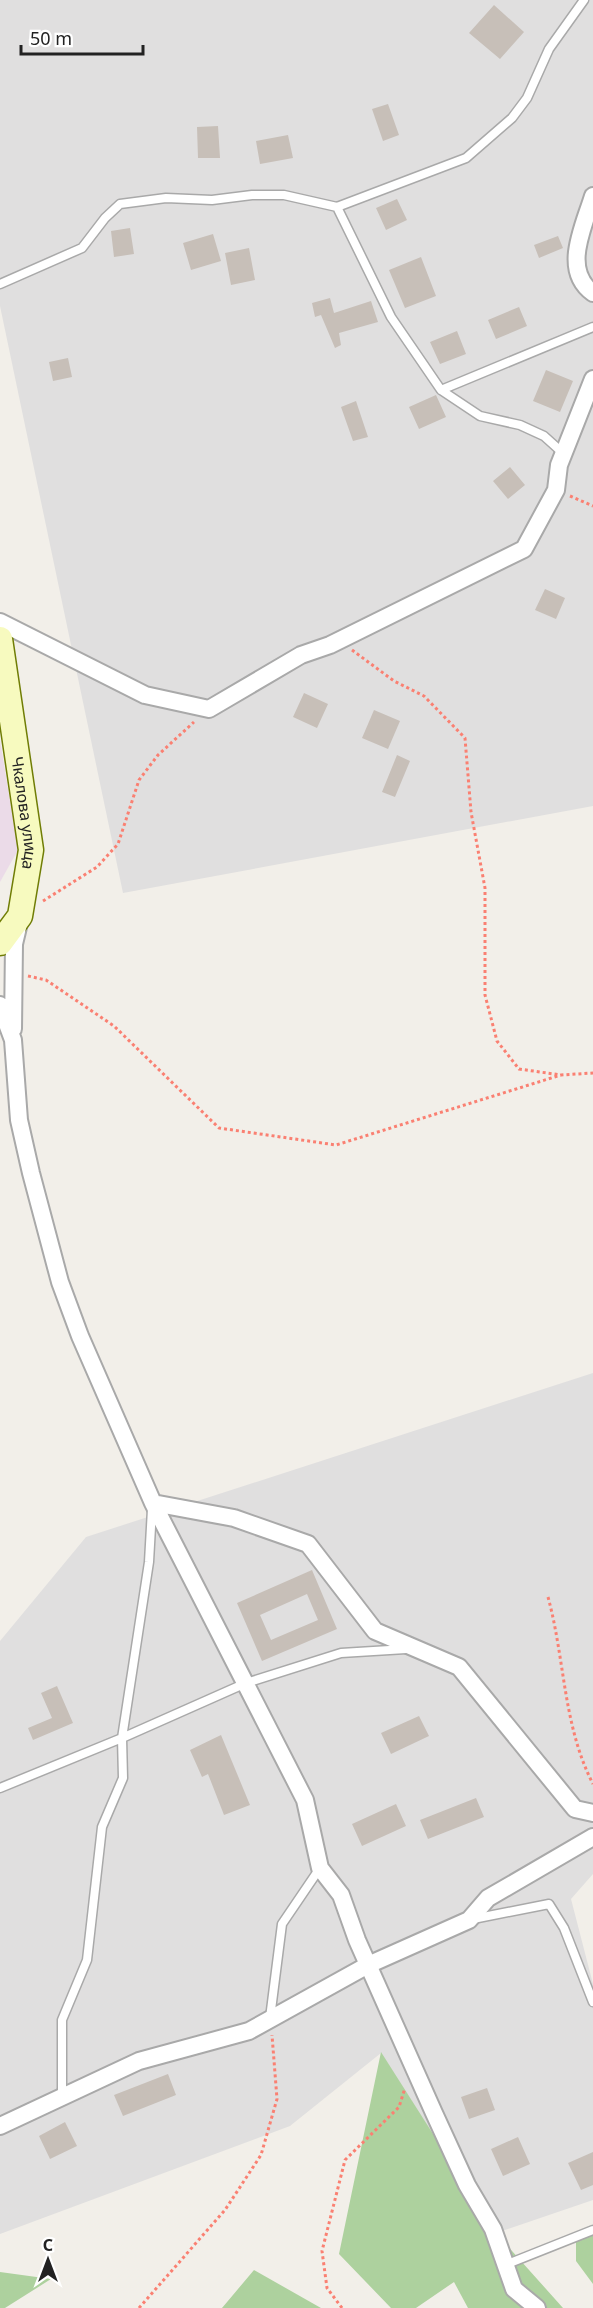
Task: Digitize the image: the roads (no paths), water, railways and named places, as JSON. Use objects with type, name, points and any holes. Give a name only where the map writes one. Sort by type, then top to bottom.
[{"type":"street","points":[[593,196],[576,252],[577,271],[582,285],[593,293]]},
{"type":"street","points":[[0,622],[145,695],[209,709],[301,655],[330,645],[524,549],[556,490],[559,465],[593,379]]},
{"type":"street","name":"Чкалова улица","points":[[0,639],[31,850],[20,916],[0,943]]},
{"type":"street","points":[[20,916],[14,944],[13,1040],[19,1120],[60,1282],[80,1336],[153,1503],[305,1800],[320,1868],[341,1895],[368,1965],[413,2067],[467,2185],[493,2229],[514,2289],[537,2308]]},
{"type":"street","points":[[0,1005],[13,1040]]},
{"type":"street","points":[[153,1503],[234,1518],[308,1544],[375,1631],[459,1667],[575,1809],[593,1813]]},
{"type":"street","points":[[0,2126],[140,2061],[230,2038],[270,2019],[368,1965],[469,1920],[488,1898],[593,1837]]},
{"type":"lane","points":[[0,284],[82,248],[105,218],[120,204],[166,198],[212,200],[252,195],[285,195],[337,207],[466,158],[512,118],[522,105],[549,49],[584,0]]},
{"type":"lane","points":[[337,207],[391,317],[441,390],[480,416],[520,425],[544,436],[564,454]]},
{"type":"lane","points":[[441,390],[593,327]]},
{"type":"lane","points":[[62,2098],[62,2020],[87,1960],[102,1827],[123,1778],[122,1738],[149,1562],[153,1503]]},
{"type":"lane","points":[[0,1788],[122,1738],[246,1683],[341,1653],[416,1648]]},
{"type":"lane","points":[[270,2019],[282,1924],[320,1868]]},
{"type":"lane","points":[[469,1920],[549,1904],[564,1928],[593,2002]]},
{"type":"lane","points":[[505,2265],[593,2230]]}]
